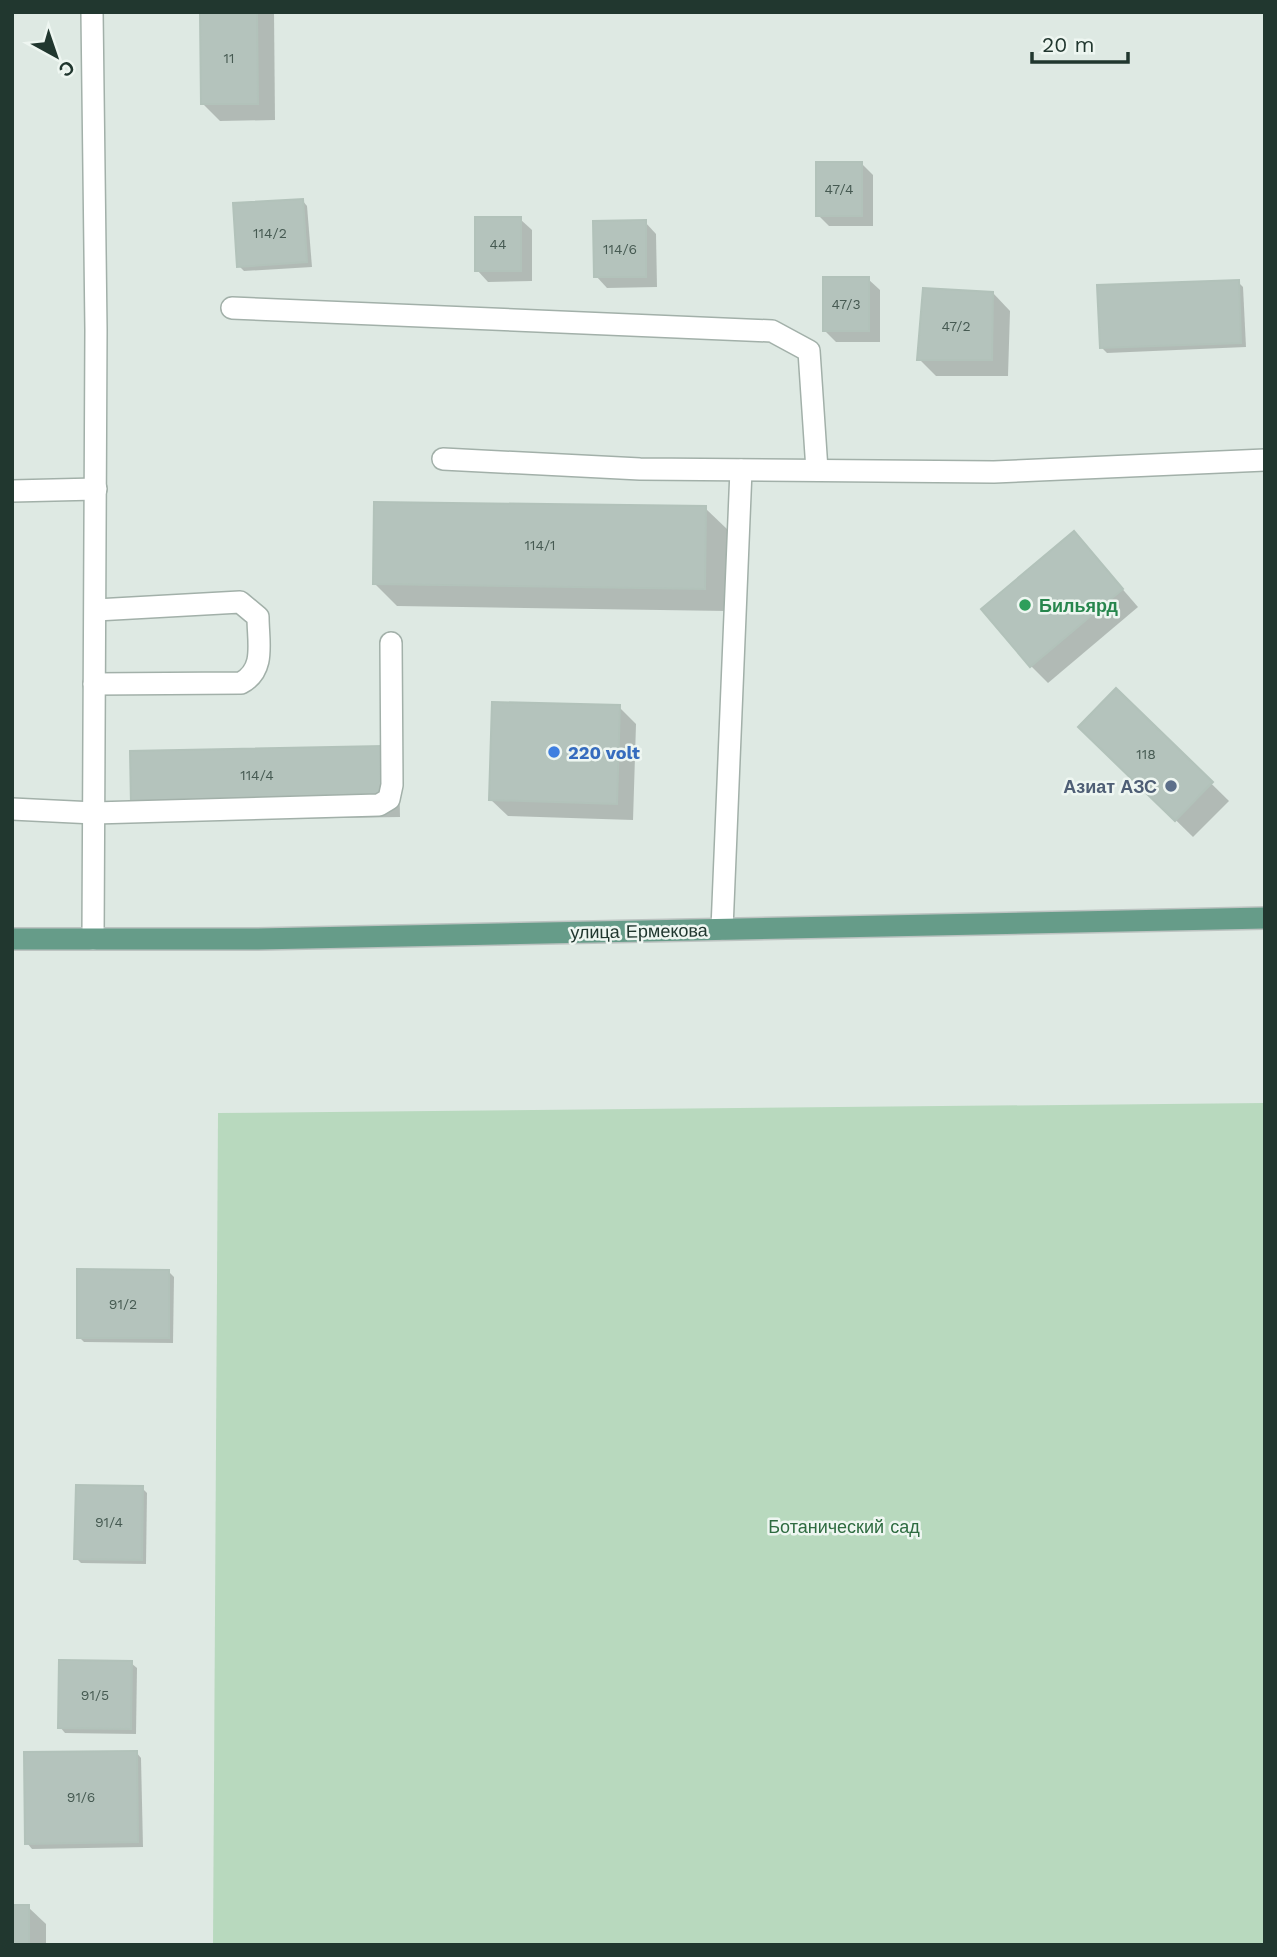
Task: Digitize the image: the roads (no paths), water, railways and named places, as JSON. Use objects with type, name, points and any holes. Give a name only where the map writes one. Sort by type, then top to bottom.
[{"type":"main road","name":"улица Ермекова","points":[[12,939],[272,939],[1265,918]]},
{"type":"lane","points":[[92,12],[96,489],[93,939]]},
{"type":"lane","points":[[232,308],[772,331],[809,351],[817,470]]},
{"type":"lane","points":[[443,459],[640,469],[994,472],[1265,460]]},
{"type":"lane","points":[[722,929],[741,470]]},
{"type":"lane","points":[[12,491],[96,489]]},
{"type":"lane","points":[[94,684],[241,683],[259,667],[258,617],[240,602],[96,610]]},
{"type":"lane","points":[[12,809],[94,813],[379,805],[389,799],[392,785],[391,643]]},
{"type":"place","name":"Бильярд","points":[[1025,605]]},
{"type":"place","name":"220 volt","points":[[554,752]]},
{"type":"place","name":"Азиат АЗС","points":[[1171,786]]},
{"type":"park label","name":"Ботанический сад","points":[[844,1526]]}]
